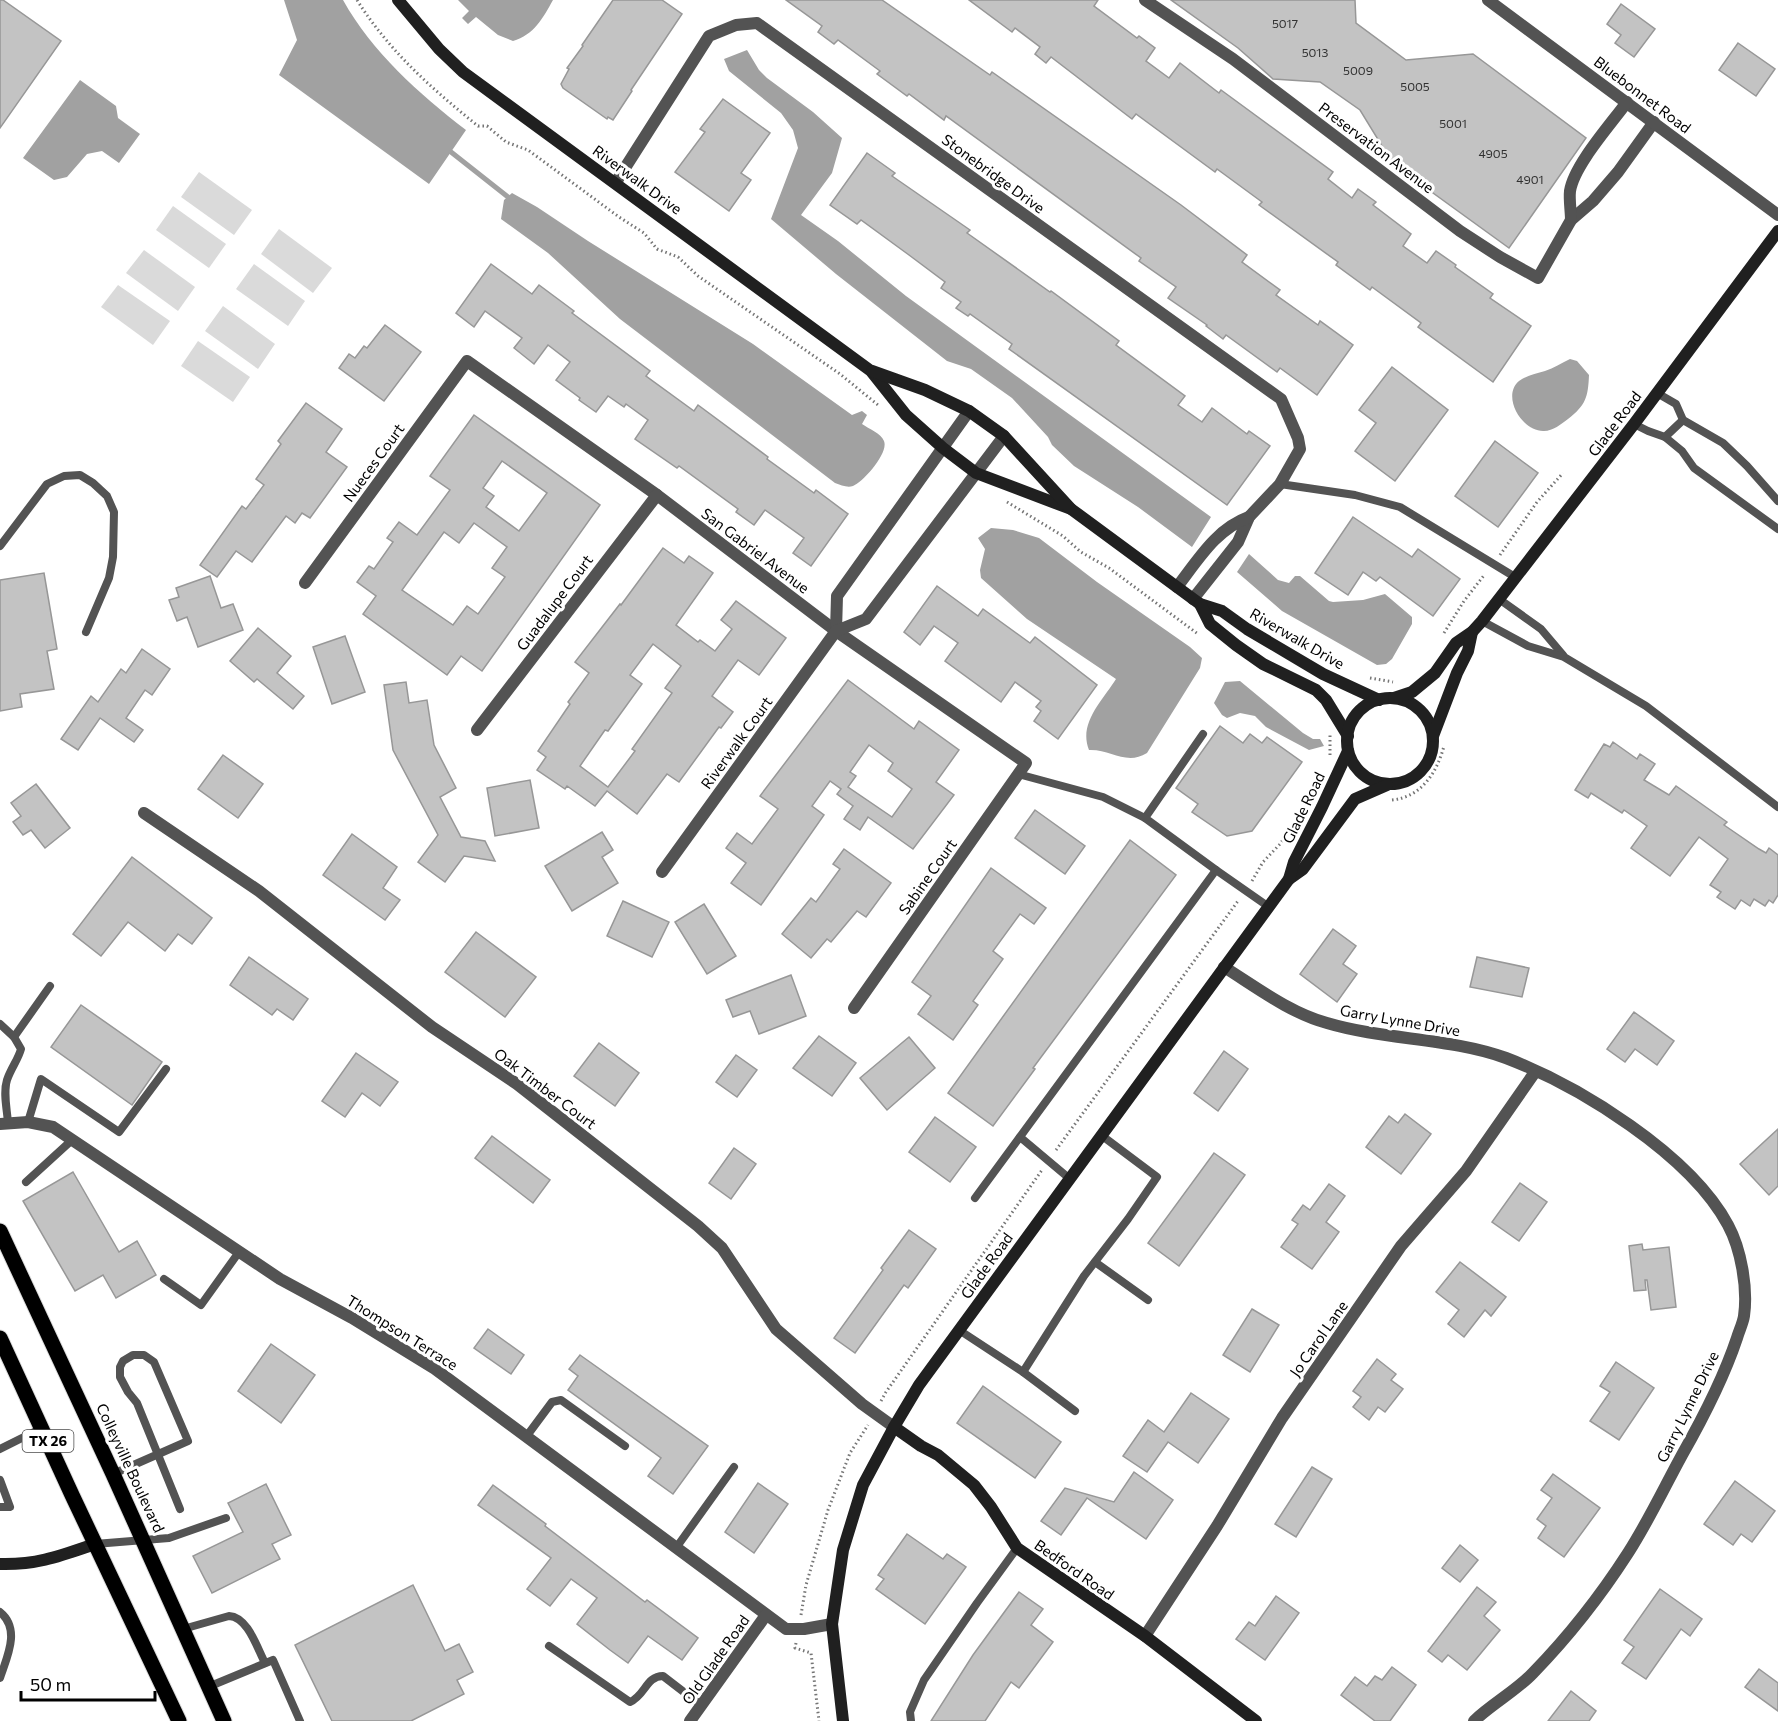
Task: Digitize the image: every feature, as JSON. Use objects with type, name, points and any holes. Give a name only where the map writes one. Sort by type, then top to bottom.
[{"type":"main road","name":"Riverwalk Drive","points":[[398,0],[439,49],[463,72],[871,371],[906,415],[943,448],[976,473],[1071,509]]},
{"type":"main road","name":"Glade Road","points":[[1472,632],[1468,651],[1433,736],[1431,757],[1423,770],[1411,779],[1396,784],[1381,784],[1367,778],[1357,770],[1348,751],[1347,736],[1353,718],[1362,708],[1379,700],[1412,692],[1435,673],[1456,643],[1472,632],[1482,621],[1658,393],[1778,231]]},
{"type":"main road","name":"Riverwalk Drive","points":[[871,371],[925,390],[969,411],[1004,436],[1071,509],[1196,602],[1222,611],[1247,629],[1323,674],[1379,700]]},
{"type":"main road","name":"Riverwalk Drive","points":[[1196,602],[1210,624],[1236,645],[1263,664],[1316,690],[1326,700],[1347,736]]},
{"type":"main road","points":[[1394,698],[1413,704],[1424,714],[1433,736]]},
{"type":"main road","name":"Glade Road","points":[[1289,879],[1294,862],[1348,751]]},
{"type":"main road","name":"Glade Road","points":[[843,1721],[832,1624],[843,1550],[863,1485],[894,1427],[920,1384],[1289,879],[1303,869],[1355,799],[1389,784]]},
{"type":"main road","name":"Colleyville Boulevard","points":[[0,1231],[113,1473],[224,1721]]},
{"type":"main road","name":"TX 26","points":[[0,1338],[179,1721]]},
{"type":"main road","name":"Bedford Road","points":[[894,1427],[938,1455],[974,1485],[1017,1548],[1145,1636],[1256,1721]]},
{"type":"main road","points":[[0,1564],[47,1561],[95,1544]]},
{"type":"street","name":"Preservation Avenue","points":[[1145,0],[1233,59],[1460,231],[1538,278],[1571,220],[1593,201],[1618,172],[1654,122]]},
{"type":"street","name":"Bluebonnet Road","points":[[1488,0],[1778,215]]},
{"type":"street","name":"Stonebridge Drive","points":[[616,182],[709,36],[736,25],[757,23],[1281,399],[1298,438],[1300,449],[1280,484],[1248,517],[1238,542],[1196,602]]},
{"type":"street","points":[[1571,220],[1570,190],[1577,175],[1587,156],[1627,102]]},
{"type":"street","name":"San Gabriel Avenue","points":[[467,361],[657,495],[836,631],[1026,763]]},
{"type":"street","name":"Nueces Court","points":[[305,583],[467,361]]},
{"type":"street","points":[[969,411],[837,596],[836,631],[866,619],[1004,436]]},
{"type":"street","name":"Guadalupe Court","points":[[477,730],[657,495]]},
{"type":"street","name":"Stonebridge Drive","points":[[1177,587],[1210,544],[1233,522],[1248,517]]},
{"type":"street","name":"Riverwalk Court","points":[[662,872],[836,631]]},
{"type":"street","name":"Sabine Court","points":[[854,1008],[1026,763]]},
{"type":"street","name":"Oak Timber Court","points":[[144,813],[259,891],[432,1027],[517,1084],[698,1226],[722,1248],[776,1329],[862,1404],[894,1427]]},
{"type":"street","name":"Garry Lynne Drive","points":[[1224,967],[1288,1006],[1324,1023],[1377,1035],[1464,1047],[1504,1057],[1535,1072],[1603,1108],[1657,1147],[1688,1173],[1717,1206],[1730,1227],[1743,1277],[1744,1316],[1729,1362],[1704,1417],[1628,1552],[1561,1644],[1531,1676],[1474,1721]]},
{"type":"street","name":"Jo Carol Lane","points":[[1145,1636],[1218,1526],[1282,1418],[1401,1246],[1466,1171],[1535,1072]]},
{"type":"street","name":"Thompson Terrace","points":[[4,1124],[28,1122],[53,1127],[280,1279],[352,1318],[435,1369],[766,1615]]},
{"type":"street","name":"Old Glade Road","points":[[690,1721],[766,1615],[786,1629],[804,1629],[832,1624]]},
{"type":"lane","points":[[1658,393],[1676,404],[1683,420],[1723,443],[1778,501]]},
{"type":"lane","points":[[1665,437],[1683,420]]},
{"type":"lane","points":[[1634,424],[1648,432],[1665,437],[1682,451],[1694,468],[1778,529]]},
{"type":"lane","points":[[0,546],[47,484],[64,476],[80,475],[107,496],[114,512],[113,557],[109,578],[86,632]]},
{"type":"lane","points":[[1280,484],[1354,495],[1400,507],[1515,577]]},
{"type":"lane","points":[[1499,598],[1541,629],[1564,657]]},
{"type":"lane","points":[[1482,621],[1528,646],[1564,657],[1646,706],[1778,807]]},
{"type":"lane","points":[[1145,818],[1203,734]]},
{"type":"lane","points":[[1018,774],[1103,797],[1145,818],[1269,907]]},
{"type":"lane","points":[[975,1198],[1216,870]]},
{"type":"lane","points":[[14,1036],[50,986]]},
{"type":"lane","points":[[0,1024],[14,1036],[21,1049],[19,1059],[7,1082],[4,1124]]},
{"type":"lane","points":[[28,1122],[41,1078],[119,1132],[166,1069]]},
{"type":"lane","points":[[1023,1372],[1095,1262],[1157,1177],[1101,1135]]},
{"type":"lane","points":[[1020,1137],[1070,1179]]},
{"type":"lane","points":[[26,1182],[72,1140]]},
{"type":"lane","points":[[164,1279],[201,1305],[239,1252]]},
{"type":"lane","points":[[1095,1262],[1148,1300]]},
{"type":"lane","points":[[959,1330],[1023,1372],[1075,1411]]},
{"type":"lane","points":[[113,1473],[158,1454],[188,1441],[154,1362],[144,1355],[132,1354],[123,1361],[120,1367],[120,1377],[137,1403],[158,1454],[180,1509]]},
{"type":"lane","points":[[526,1437],[552,1402],[561,1400],[625,1446]]},
{"type":"lane","points":[[0,1449],[42,1428]]},
{"type":"lane","points":[[676,1548],[734,1467]]},
{"type":"lane","points":[[0,1480],[10,1507],[0,1507]]},
{"type":"lane","points":[[95,1544],[169,1538],[226,1518]]},
{"type":"lane","points":[[911,1721],[910,1712],[924,1680],[976,1603],[1017,1548]]},
{"type":"lane","points":[[0,1612],[6,1616],[12,1632],[10,1648],[0,1678]]},
{"type":"lane","points":[[183,1629],[236,1616],[243,1621],[265,1664]]},
{"type":"lane","points":[[549,1646],[630,1702],[636,1700],[651,1679],[663,1676],[702,1706]]},
{"type":"lane","points":[[208,1687],[273,1660],[300,1721]]},
{"type":"path","points":[[357,0],[396,54],[432,89],[478,126],[487,126],[506,142],[528,150],[644,233],[657,249],[678,257],[698,276],[840,374],[885,411]]},
{"type":"path","points":[[1441,638],[1464,601],[1494,564],[1537,502],[1563,473]]},
{"type":"path","points":[[1006,502],[1064,536],[1082,552],[1109,568],[1201,636]]},
{"type":"path","points":[[1368,678],[1402,683]]},
{"type":"path","points":[[1391,800],[1399,800],[1423,787],[1440,760],[1446,739]]},
{"type":"shaded area","points":[[284,0],[343,0],[368,37],[398,71],[466,130],[429,184],[279,75],[297,40]]},
{"type":"shaded area","points":[[458,0],[553,0],[532,30],[527,35],[513,41],[498,35],[476,17],[468,24],[462,18],[469,11]]},
{"type":"shaded area","points":[[747,50],[759,70],[767,78],[813,112],[842,138],[832,173],[801,215],[838,241],[906,296],[1211,517],[1192,547],[1138,507],[1074,466],[1052,445],[1048,437],[1012,398],[971,369],[947,361],[836,274],[771,219],[798,148],[793,130],[781,113],[729,71],[724,59]]},
{"type":"shaded area","points":[[80,80],[116,106],[118,118],[140,134],[119,163],[102,151],[87,154],[67,177],[54,180],[23,158]]},
{"type":"shaded area","points":[[199,172],[252,210],[234,235],[181,197]]},
{"type":"shaded area","points":[[512,193],[753,344],[852,415],[862,411],[867,415],[862,424],[878,433],[884,441],[883,453],[874,466],[863,479],[853,486],[835,483],[620,319],[548,253],[501,219],[504,200]]},
{"type":"shaded area","points":[[173,206],[226,244],[209,268],[156,230]]},
{"type":"shaded area","points":[[279,229],[332,268],[313,293],[261,254]]},
{"type":"shaded area","points":[[144,250],[195,287],[178,311],[126,273]]},
{"type":"shaded area","points":[[254,264],[305,301],[288,326],[236,289]]},
{"type":"shaded area","points":[[118,285],[170,321],[153,345],[101,307]]},
{"type":"shaded area","points":[[223,306],[275,344],[258,369],[205,331]]},
{"type":"shaded area","points":[[198,341],[250,377],[233,402],[181,366]]},
{"type":"shaded area","points":[[1570,359],[1577,361],[1589,375],[1587,395],[1582,405],[1568,419],[1551,430],[1536,430],[1528,426],[1516,412],[1513,404],[1514,387],[1525,377],[1548,370]]},
{"type":"shaded area","points":[[991,528],[1013,530],[1039,538],[1202,658],[1200,668],[1147,753],[1139,757],[1125,758],[1089,750],[1086,740],[1089,721],[1116,679],[1027,619],[981,578],[980,570],[985,549],[978,538]]},
{"type":"shaded area","points":[[1249,554],[1278,580],[1289,583],[1295,576],[1300,576],[1329,601],[1363,600],[1385,594],[1412,617],[1412,624],[1392,659],[1386,664],[1377,665],[1282,611],[1237,572]]},
{"type":"shaded area","points":[[1240,681],[1303,733],[1313,739],[1320,739],[1324,746],[1309,750],[1266,727],[1255,716],[1240,713],[1227,718],[1222,715],[1214,703],[1225,682]]},
{"type":"building","points":[[0,0],[61,41],[0,128]]},
{"type":"building","points":[[613,0],[662,0],[682,14],[613,120],[608,117],[607,119],[563,88],[561,84],[569,69],[567,68]]},
{"type":"building","points":[[786,0],[882,0],[990,75],[992,72],[1181,205],[1247,255],[1242,262],[1280,290],[1276,295],[1318,325],[1320,321],[1353,345],[1317,395],[1280,368],[1277,372],[1226,335],[1223,339],[1168,298],[1176,287],[1139,261],[1141,258],[946,116],[944,120],[909,94],[907,96],[877,74],[880,71],[838,40],[834,44],[818,32],[822,26]]},
{"type":"building","points":[[969,0],[1098,0],[1094,6],[1137,38],[1139,36],[1155,48],[1146,61],[1169,78],[1180,63],[1219,93],[1221,90],[1333,172],[1328,179],[1352,198],[1358,189],[1376,202],[1373,205],[1411,234],[1403,246],[1427,263],[1436,251],[1493,294],[1490,298],[1531,326],[1493,382],[1418,327],[1421,323],[1372,287],[1370,290],[1336,265],[1338,262],[1259,205],[1262,202],[1217,169],[1215,172],[1136,114],[1132,119],[1051,57],[1046,63],[1035,54],[1040,47],[1015,28],[1012,32]]},
{"type":"building","points":[[1171,0],[1355,0],[1356,23],[1406,60],[1473,54],[1586,138],[1509,248],[1393,164],[1360,110],[1320,82],[1273,79],[1238,48]]},
{"type":"building","points":[[1621,4],[1655,29],[1634,57],[1615,43],[1621,35],[1607,24]]},
{"type":"building","points":[[1738,43],[1775,69],[1756,96],[1719,70]]},
{"type":"building","points":[[723,99],[770,133],[741,173],[751,180],[729,211],[675,172],[705,132],[700,129]]},
{"type":"building","points":[[867,153],[895,173],[892,176],[970,230],[967,233],[1119,341],[1116,345],[1185,396],[1178,405],[1202,422],[1212,408],[1247,434],[1249,431],[1270,446],[1227,505],[1009,349],[1012,344],[970,314],[968,316],[956,308],[961,302],[941,288],[945,282],[861,220],[857,224],[830,205]]},
{"type":"building","points":[[491,264],[532,294],[539,285],[574,311],[572,313],[650,371],[646,376],[694,411],[698,405],[768,457],[767,459],[814,493],[816,490],[848,514],[811,566],[793,553],[804,538],[765,510],[754,525],[736,512],[738,509],[679,466],[677,468],[635,439],[648,420],[626,404],[624,407],[608,396],[596,412],[579,400],[580,398],[556,380],[570,362],[548,345],[534,364],[514,348],[522,338],[485,311],[474,327],[456,313]]},
{"type":"building","points":[[385,325],[421,352],[384,401],[339,368],[349,354],[355,358],[364,346],[367,348]]},
{"type":"building","points":[[1392,367],[1448,410],[1395,481],[1355,451],[1376,423],[1359,410]]},
{"type":"building","points":[[306,403],[342,429],[326,452],[347,467],[310,518],[302,513],[295,523],[286,516],[252,562],[236,551],[217,577],[200,565],[242,506],[246,509],[264,485],[256,479],[281,444],[278,441]]},
{"type":"building","points":[[474,415],[600,505],[482,671],[461,656],[447,675],[363,614],[376,596],[357,582],[369,566],[374,569],[393,542],[387,538],[399,522],[417,535],[450,490],[430,476]],"holes":[[[502,461],[547,493],[519,531],[486,507],[494,496],[483,488]],[[474,523],[507,547],[492,568],[505,577],[478,614],[467,606],[453,625],[402,590],[444,532],[459,543]]]},
{"type":"building","points":[[1495,441],[1538,473],[1498,527],[1455,496]]},
{"type":"building","points":[[1353,517],[1412,557],[1418,549],[1460,579],[1433,616],[1380,577],[1376,581],[1363,572],[1348,595],[1315,573]]},
{"type":"building","points":[[663,548],[684,563],[689,556],[713,573],[676,625],[698,642],[700,640],[715,651],[732,629],[721,620],[736,601],[786,638],[759,675],[738,660],[712,696],[733,712],[721,728],[719,727],[679,782],[667,774],[637,814],[607,791],[595,806],[567,786],[565,789],[537,770],[546,757],[538,751],[589,673],[575,662]],"holes":[[[653,644],[681,666],[665,688],[672,693],[632,749],[635,751],[608,787],[580,766],[642,684],[630,675]]]},
{"type":"building","points":[[44,573],[57,649],[47,651],[54,689],[20,694],[22,707],[0,711],[0,580]]},
{"type":"building","points":[[210,576],[221,608],[233,604],[243,630],[198,647],[187,617],[177,621],[169,600],[179,597],[176,588]]},
{"type":"building","points":[[937,586],[978,616],[983,609],[1030,643],[1035,637],[1097,685],[1058,739],[1034,721],[1041,711],[1036,707],[1041,701],[1015,682],[1001,702],[945,661],[958,643],[934,626],[920,645],[904,632]]},
{"type":"building","points":[[258,628],[291,656],[277,673],[304,696],[293,709],[257,679],[254,682],[230,661]]},
{"type":"building","points":[[345,636],[365,692],[332,704],[313,647]]},
{"type":"building","points":[[142,649],[170,669],[152,695],[145,690],[126,718],[143,730],[134,742],[100,718],[78,750],[61,739],[91,696],[98,702],[121,669],[126,673]]},
{"type":"building","points":[[848,680],[914,729],[919,721],[959,750],[936,782],[954,795],[913,849],[868,817],[860,830],[844,819],[853,806],[837,794],[841,789],[830,781],[812,806],[824,815],[761,905],[731,883],[746,863],[726,848],[737,833],[752,844],[778,809],[760,796]],"holes":[[[869,745],[893,763],[888,771],[912,789],[892,817],[848,787],[856,776],[850,772]]]},
{"type":"building","points":[[406,682],[409,703],[427,700],[434,745],[456,788],[440,797],[461,837],[485,841],[495,861],[464,856],[445,882],[418,862],[438,835],[393,750],[384,685]]},
{"type":"building","points":[[1220,726],[1243,743],[1250,734],[1262,743],[1267,737],[1302,762],[1252,831],[1227,836],[1192,812],[1198,804],[1176,788]]},
{"type":"building","points":[[1613,742],[1637,759],[1640,754],[1655,764],[1644,780],[1669,795],[1676,786],[1727,822],[1724,825],[1759,849],[1766,853],[1769,848],[1778,855],[1778,895],[1773,903],[1769,900],[1765,906],[1754,899],[1750,906],[1741,900],[1735,909],[1717,897],[1721,892],[1710,885],[1728,859],[1699,837],[1670,876],[1631,848],[1647,826],[1624,810],[1622,813],[1591,793],[1588,798],[1575,790],[1604,744],[1610,747]]},
{"type":"building","points":[[223,755],[263,784],[238,818],[198,789]]},
{"type":"building","points":[[530,780],[539,828],[495,836],[487,788]]},
{"type":"building","points":[[36,784],[70,828],[45,848],[31,830],[23,835],[13,822],[21,816],[11,803]]},
{"type":"building","points":[[1035,810],[1085,846],[1065,874],[1015,838]]},
{"type":"building","points":[[602,832],[613,850],[602,857],[618,883],[572,911],[545,866]]},
{"type":"building","points":[[352,834],[397,867],[383,888],[400,900],[385,920],[323,875]]},
{"type":"building","points":[[1130,840],[1176,875],[1033,1068],[1035,1069],[993,1126],[948,1093]]},
{"type":"building","points":[[844,849],[891,883],[866,917],[857,911],[831,942],[827,939],[811,958],[782,934],[811,898],[816,902],[840,869],[833,864]]},
{"type":"building","points":[[132,857],[212,918],[192,944],[178,934],[165,951],[128,922],[101,956],[73,934]]},
{"type":"building","points":[[991,868],[1046,908],[1034,924],[1020,914],[993,951],[1003,959],[973,1001],[978,1005],[953,1040],[918,1014],[931,996],[912,982]]},
{"type":"building","points":[[623,901],[669,922],[652,957],[607,936]]},
{"type":"building","points":[[704,904],[736,956],[707,974],[675,922]]},
{"type":"building","points":[[1333,929],[1356,946],[1343,964],[1357,974],[1337,1002],[1300,974]]},
{"type":"building","points":[[476,932],[536,977],[505,1017],[445,972]]},
{"type":"building","points":[[249,957],[308,999],[293,1020],[277,1009],[272,1015],[230,985]]},
{"type":"building","points":[[1477,957],[1529,968],[1522,997],[1470,987]]},
{"type":"building","points":[[791,975],[806,1016],[759,1034],[750,1011],[733,1017],[726,1000]]},
{"type":"building","points":[[81,1005],[162,1062],[132,1105],[51,1047]]},
{"type":"building","points":[[1634,1012],[1674,1041],[1657,1065],[1635,1049],[1625,1062],[1607,1049]]},
{"type":"building","points":[[819,1036],[856,1063],[832,1096],[793,1068]]},
{"type":"building","points":[[909,1037],[935,1068],[887,1110],[860,1078]]},
{"type":"building","points":[[599,1043],[639,1073],[615,1106],[574,1076]]},
{"type":"building","points":[[1224,1051],[1248,1069],[1218,1111],[1194,1093]]},
{"type":"building","points":[[356,1053],[398,1082],[380,1106],[362,1093],[345,1117],[322,1101]]},
{"type":"building","points":[[736,1055],[757,1070],[737,1097],[716,1082]]},
{"type":"building","points":[[1405,1114],[1431,1134],[1401,1174],[1366,1147],[1389,1116],[1398,1123]]},
{"type":"building","points":[[935,1117],[976,1147],[950,1182],[909,1152]]},
{"type":"building","points":[[1778,1129],[1778,1186],[1769,1195],[1740,1164]]},
{"type":"building","points":[[492,1136],[550,1180],[533,1203],[475,1158]]},
{"type":"building","points":[[734,1148],[756,1164],[731,1199],[709,1183]]},
{"type":"building","points":[[1214,1153],[1245,1175],[1179,1266],[1148,1243]]},
{"type":"building","points":[[73,1172],[119,1252],[137,1241],[156,1275],[116,1298],[103,1275],[75,1291],[23,1201]]},
{"type":"building","points":[[1520,1183],[1547,1202],[1519,1241],[1492,1222]]},
{"type":"building","points":[[1329,1184],[1345,1196],[1326,1222],[1339,1232],[1312,1269],[1281,1247],[1298,1224],[1292,1220],[1303,1205],[1310,1210]]},
{"type":"building","points":[[909,1230],[936,1249],[908,1288],[904,1285],[855,1353],[834,1338]]},
{"type":"building","points":[[1642,1244],[1643,1250],[1669,1247],[1676,1307],[1651,1310],[1647,1280],[1645,1280],[1646,1290],[1634,1291],[1629,1246]]},
{"type":"building","points":[[1460,1262],[1506,1297],[1491,1316],[1485,1310],[1464,1337],[1448,1324],[1459,1310],[1436,1292]]},
{"type":"building","points":[[1252,1309],[1279,1325],[1250,1372],[1223,1355]]},
{"type":"building","points":[[488,1329],[524,1355],[511,1374],[474,1348]]},
{"type":"building","points":[[271,1344],[315,1375],[281,1423],[238,1391]]},
{"type":"building","points":[[580,1355],[708,1446],[673,1494],[648,1476],[661,1458],[568,1390],[578,1376],[569,1369]]},
{"type":"building","points":[[1377,1359],[1396,1374],[1391,1380],[1403,1389],[1385,1412],[1378,1407],[1369,1420],[1353,1407],[1361,1397],[1353,1391]]},
{"type":"building","points":[[1616,1362],[1654,1388],[1619,1440],[1590,1421],[1610,1392],[1600,1386]]},
{"type":"building","points":[[983,1386],[1061,1442],[1035,1478],[957,1423]]},
{"type":"building","points":[[1191,1393],[1229,1419],[1198,1463],[1168,1442],[1147,1472],[1123,1456],[1148,1420],[1164,1432]]},
{"type":"building","points":[[1312,1467],[1332,1479],[1296,1537],[1275,1524]]},
{"type":"building","points":[[1134,1472],[1173,1500],[1146,1539],[1087,1498],[1061,1535],[1041,1521],[1065,1488],[1114,1502]]},
{"type":"building","points":[[1553,1474],[1600,1508],[1564,1557],[1538,1538],[1546,1526],[1537,1519],[1552,1498],[1541,1490]]},
{"type":"building","points":[[1735,1481],[1775,1511],[1752,1542],[1741,1534],[1733,1545],[1704,1524]]},
{"type":"building","points":[[758,1483],[788,1504],[754,1553],[725,1532]]},
{"type":"building","points":[[266,1484],[291,1535],[272,1544],[280,1559],[212,1593],[193,1556],[243,1532],[228,1503]]},
{"type":"building","points":[[493,1485],[645,1602],[647,1600],[698,1638],[682,1660],[648,1636],[628,1663],[610,1650],[577,1624],[597,1598],[571,1579],[550,1606],[527,1589],[551,1558],[478,1505]]},
{"type":"building","points":[[907,1534],[943,1559],[947,1554],[966,1567],[925,1624],[876,1589],[884,1579],[878,1575]]},
{"type":"building","points":[[1460,1545],[1478,1560],[1460,1582],[1442,1568]]},
{"type":"building","points":[[413,1585],[445,1651],[459,1644],[473,1672],[457,1680],[464,1694],[411,1721],[332,1721],[295,1645]]},
{"type":"building","points":[[1477,1587],[1496,1602],[1484,1616],[1500,1630],[1467,1670],[1448,1655],[1442,1662],[1428,1651]]},
{"type":"building","points":[[1660,1589],[1702,1619],[1690,1636],[1681,1629],[1646,1679],[1622,1663],[1634,1647],[1624,1640]]},
{"type":"building","points":[[1019,1592],[1043,1609],[1031,1625],[1053,1642],[1019,1688],[1011,1682],[985,1721],[931,1721],[973,1655]]},
{"type":"building","points":[[1276,1596],[1299,1613],[1265,1660],[1236,1639],[1249,1622],[1255,1626]]},
{"type":"building","points":[[1392,1667],[1416,1685],[1390,1721],[1375,1721],[1341,1695],[1355,1677],[1367,1686],[1375,1676],[1382,1680]]},
{"type":"building","points":[[1759,1669],[1778,1683],[1778,1711],[1745,1687]]},
{"type":"building","points":[[1571,1691],[1596,1711],[1589,1721],[1548,1721]]},
{"type":"waterway","points":[[451,152],[508,197]]}]
